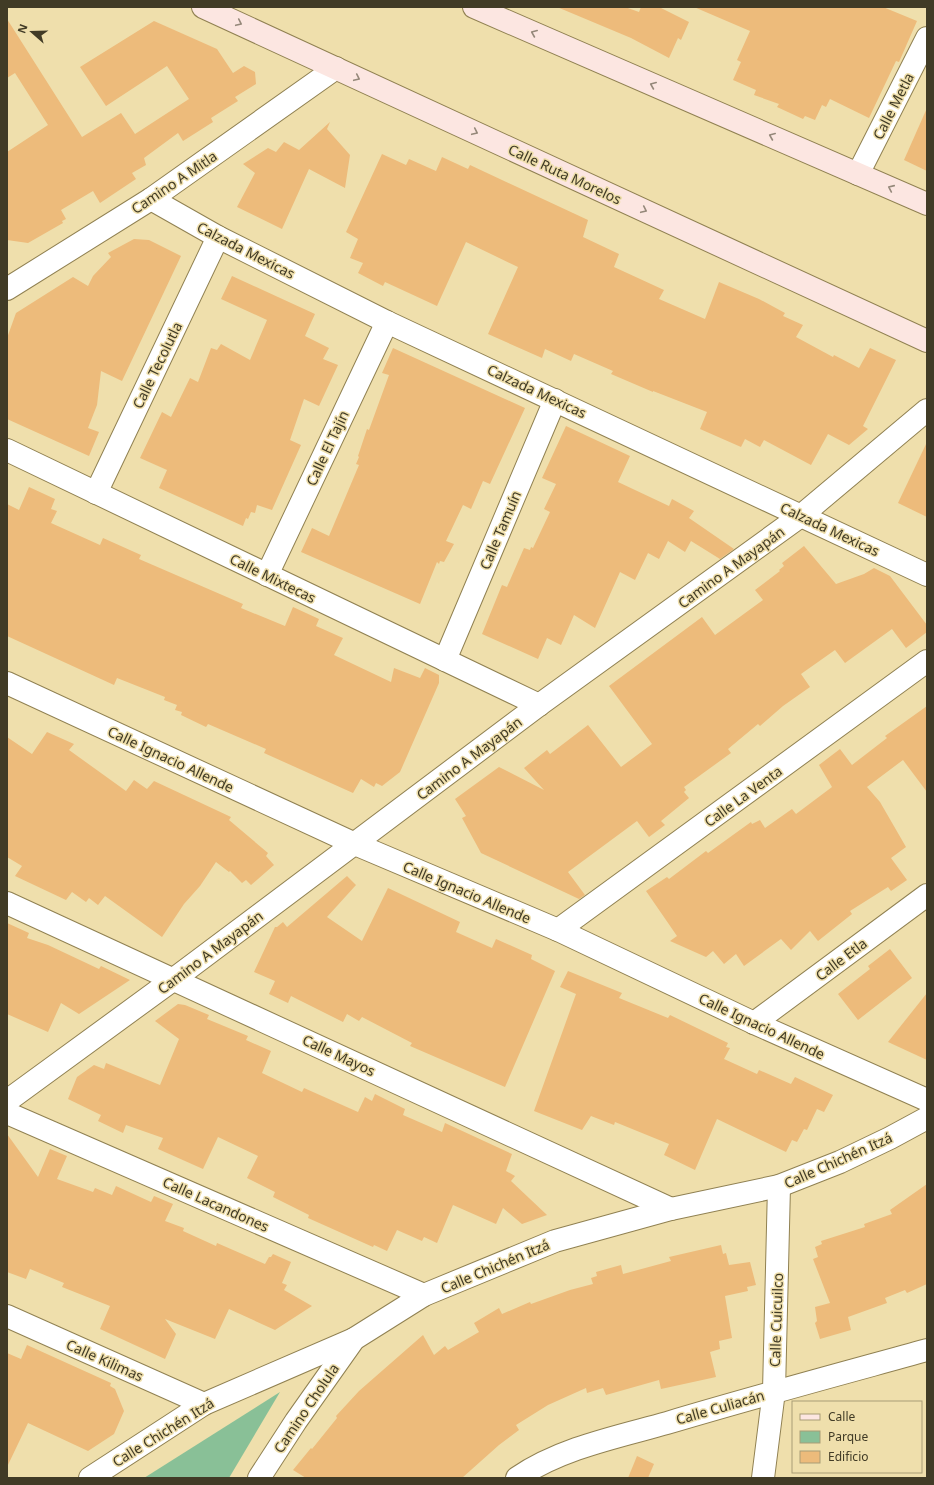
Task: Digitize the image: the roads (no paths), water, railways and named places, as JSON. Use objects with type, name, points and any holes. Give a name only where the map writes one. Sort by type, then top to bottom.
[{"type":"main road","name":"Calle Ruta Morelos","points":[[203,7],[927,341]]},
{"type":"main road","points":[[474,7],[927,204]]},
{"type":"street","name":"Calle Metla","points":[[858,174],[927,38]]},
{"type":"street","name":"Camino A Mitla","points":[[7,289],[151,199],[336,68]]},
{"type":"street","name":"Calzada Mexicas","points":[[151,199],[218,237],[387,322],[802,515],[927,575]]},
{"type":"street","name":"Calle Tecolutla","points":[[96,493],[218,237]]},
{"type":"street","name":"Calle El Tajín","points":[[267,575],[387,322]]},
{"type":"street","name":"Calle Tamuín","points":[[445,660],[555,400]]},
{"type":"street","name":"Camino A Mayapán","points":[[7,1101],[174,979],[539,705],[802,515],[927,410]]},
{"type":"street","name":"Calle Mixtecas","points":[[7,450],[539,705]]},
{"type":"street","name":"Calle La Venta","points":[[558,930],[927,661]]},
{"type":"street","name":"Calle Ignacio Allende","points":[[7,683],[355,844],[558,930],[754,1023],[927,1100]]},
{"type":"street","name":"Calle Etla","points":[[754,1023],[927,895]]},
{"type":"street","name":"Calle Mayos","points":[[7,903],[671,1209]]},
{"type":"street","name":"Calle Lacandones","points":[[7,1113],[424,1295]]},
{"type":"street","name":"Calle Chichén Itzá","points":[[90,1478],[204,1404],[354,1339],[424,1295],[555,1240],[671,1209],[779,1186],[840,1162],[927,1118]]},
{"type":"street","name":"Calle Cuicuilco","points":[[763,1478],[774,1391],[779,1186]]},
{"type":"street","name":"Calle Kilimas","points":[[7,1316],[204,1404]]},
{"type":"street","name":"Camino Cholula","points":[[259,1478],[296,1421],[354,1339]]},
{"type":"street","name":"Calle Culiacán","points":[[517,1478],[530,1469],[576,1450],[774,1391],[927,1350]]}]
